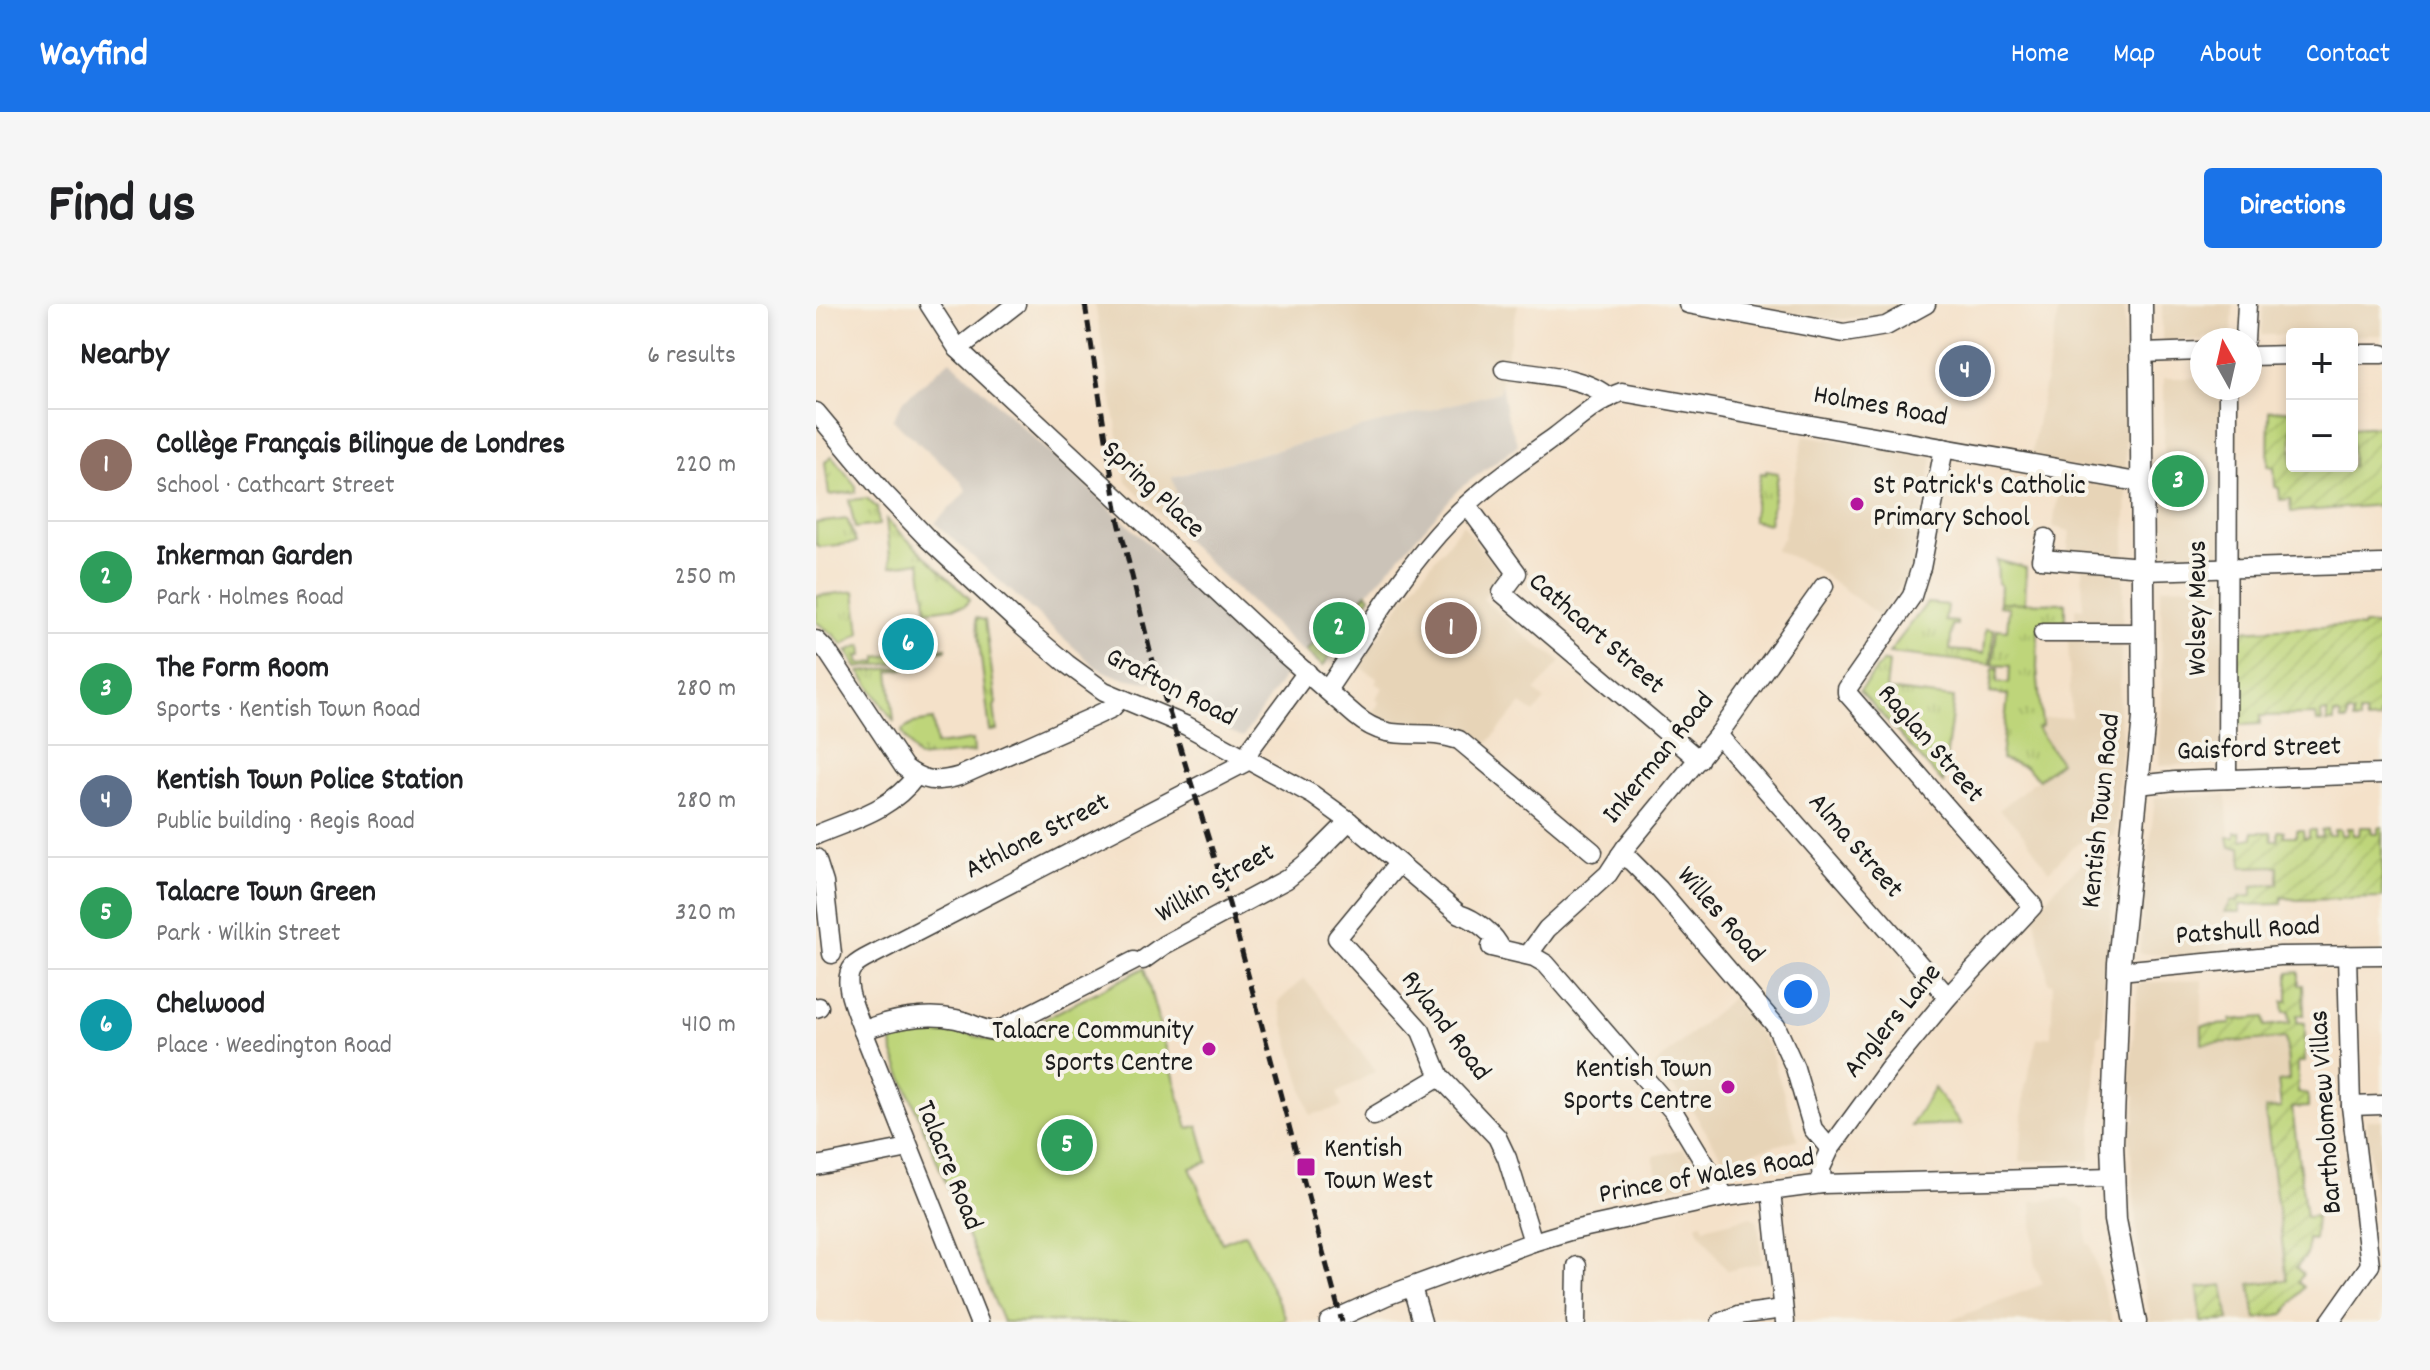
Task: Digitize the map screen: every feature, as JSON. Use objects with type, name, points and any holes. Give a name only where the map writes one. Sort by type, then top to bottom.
[{"type":"main road","name":"Kentish Town Road","points":[[2135,1322],[2116,1227],[2112,1125],[2119,971],[2144,718],[2141,304]]},
{"type":"street","name":"Spring Place","points":[[929,304],[958,349],[1307,672]]},
{"type":"street","points":[[958,349],[1016,304]]},
{"type":"street","points":[[1688,304],[1844,333],[1886,326],[1926,304]]},
{"type":"street","points":[[2246,328],[2247,304]]},
{"type":"street","points":[[2142,353],[2190,351]]},
{"type":"street","points":[[2358,354],[2382,354]]},
{"type":"street","points":[[2262,356],[2286,355]]},
{"type":"street","points":[[1327,690],[1413,564],[1467,505],[1609,398],[1599,389],[1581,383],[1504,369]]},
{"type":"street","name":"Holmes Road","points":[[1609,398],[1630,391],[2143,483]]},
{"type":"street","name":"Wolsey Mews","points":[[2227,779],[2228,400]]},
{"type":"street","name":"Grafton Road","points":[[816,412],[882,491],[928,539],[1022,626],[1092,683],[1120,699],[1187,726],[1313,795],[1349,821],[1459,914],[1465,926],[1490,946],[1528,955],[1546,964],[1673,1111],[1725,1197]]},
{"type":"street","name":"Raglan Street","points":[[1938,447],[1921,569],[1912,596],[1847,693],[2033,906]]},
{"type":"street","name":"Cathcart Street","points":[[1467,505],[1517,573],[1502,593],[1699,760]]},
{"type":"street","points":[[2046,538],[2041,559],[2143,569],[2227,570],[2382,564]]},
{"type":"street","name":"Inkerman Road","points":[[1528,955],[1547,929],[1616,862],[1699,760],[1824,586]]},
{"type":"street","points":[[2043,633],[2145,633]]},
{"type":"street","points":[[816,640],[827,651],[904,767],[929,781],[960,776],[1112,708],[1120,699]]},
{"type":"street","points":[[1245,759],[1307,672],[1375,730],[1395,734],[1431,734],[1459,740],[1593,852]]},
{"type":"street","name":"Alma Street","points":[[1718,735],[1948,997]]},
{"type":"street","name":"Athlone Street","points":[[854,966],[1206,784],[1244,763],[1245,759]]},
{"type":"street","name":"Gaisford Street","points":[[2138,785],[2382,774]]},
{"type":"street","points":[[816,835],[889,804],[905,791],[916,776]]},
{"type":"street","name":"Wilkin Street","points":[[872,1027],[941,1017],[961,1020],[986,1031],[997,1031],[1139,960],[1278,885],[1302,868],[1349,821]]},
{"type":"street","points":[[816,858],[824,883],[832,954]]},
{"type":"street","name":"Willes Road","points":[[1616,862],[1631,861],[1659,889],[1776,1026],[1798,1078],[1813,1129],[1830,1149]]},
{"type":"street","name":"Ryland Road","points":[[1398,864],[1337,938],[1421,1031],[1440,1077],[1490,1128],[1501,1145],[1533,1242]]},
{"type":"street","name":"Anglers Lane","points":[[1822,1184],[1821,1168],[1830,1149],[1888,1070],[1948,997],[2033,906]]},
{"type":"street","name":"Bartholomew Villas","points":[[2347,955],[2351,1106],[2376,1270]]},
{"type":"street","name":"Patshull Road","points":[[2119,971],[2288,956],[2382,955]]},
{"type":"street","name":"Talacre Road","points":[[854,966],[848,982],[872,1027],[909,1148],[979,1322]]},
{"type":"street","points":[[1374,1116],[1440,1077]]},
{"type":"street","points":[[2351,1106],[2382,1105]]},
{"type":"street","points":[[816,1166],[909,1148]]},
{"type":"street","name":"Prince of Wales Road","points":[[1329,1322],[1533,1242],[1568,1231],[1725,1197],[1822,1184],[2113,1177]]},
{"type":"street","points":[[1721,1322],[1738,1315],[1784,1315],[1771,1191]]},
{"type":"street","points":[[1576,1322],[1577,1266]]},
{"type":"street","points":[[2330,1322],[2346,1300],[2376,1270]]},
{"type":"street","points":[[1412,1287],[1422,1322]]},
{"type":"shaded area","points":[[1095,304],[1518,304],[1499,392],[1173,476],[1183,517],[1180,535],[1126,481]]},
{"type":"shaded area","points":[[1745,304],[1903,304],[1878,315],[1828,319]]},
{"type":"shaded area","points":[[2060,304],[2124,304],[2126,475],[2030,461]]},
{"type":"shaded area","points":[[2162,304],[2233,304],[2232,328],[2190,328],[2190,340],[2162,341]]},
{"type":"shaded area","points":[[2263,304],[2382,304],[2382,335],[2358,335],[2358,328],[2286,328],[2286,335],[2262,335]]},
{"type":"shaded area","points":[[950,360],[1287,672],[1243,737],[1209,718],[1190,701],[1177,680],[1172,683],[1145,682],[1119,677],[1097,668],[935,523],[967,491],[960,480],[893,420],[903,401]]},
{"type":"shaded area","points":[[2164,378],[2190,378],[2190,400],[2220,400],[2222,556],[2164,558]]},
{"type":"shaded area","points":[[1501,383],[1506,414],[1518,445],[1459,489],[1371,589],[1304,653],[1180,535],[1183,517],[1172,477],[1499,392]]},
{"type":"shaded area","name":"St Patrick's Catholic Primary School","points":[[1804,435],[1933,457],[1912,570],[1880,616],[1811,565],[1775,550],[1783,538]]},
{"type":"shaded area","points":[[2060,480],[2127,489],[2119,711],[2122,740],[2115,836],[2087,839],[2071,848],[2049,871],[2017,826],[1999,810],[2059,762],[2037,727],[2042,726],[2041,719],[2071,717],[2068,637],[2076,629],[2075,608],[2083,609],[2082,560],[2067,557],[2070,531],[2053,527]]},
{"type":"shaded area","points":[[1463,524],[1500,574],[1483,599],[1534,643],[1561,661],[1535,691],[1545,700],[1534,713],[1521,704],[1487,744],[1451,723],[1384,719],[1374,711],[1380,702],[1376,699],[1383,688],[1376,683],[1378,679],[1359,666],[1405,597]]},
{"type":"shaded area","points":[[2224,585],[2222,763],[2159,766],[2161,587]]},
{"type":"shaded area","points":[[2226,795],[2230,847],[2241,847],[2242,867],[2278,866],[2278,885],[2231,902],[2225,911],[2227,948],[2181,956],[2139,953],[2155,797]]},
{"type":"shaded area","points":[[2095,856],[2111,856],[2112,897],[2090,1161],[2020,1161],[2025,1087],[2037,1039],[2051,1036],[2053,984],[2049,983],[2034,915],[2058,885]]},
{"type":"shaded area","points":[[1304,978],[1376,1071],[1337,1093],[1342,1107],[1310,1115],[1278,1002]]},
{"type":"shaded area","points":[[2202,980],[2202,1045],[2285,1038],[2288,1079],[2276,1081],[2276,1108],[2263,1109],[2287,1280],[2250,1284],[2257,1322],[2151,1322],[2139,1259],[2129,1127],[2135,1121],[2135,1096],[2131,1092],[2130,1073],[2138,983]]},
{"type":"shaded area","name":"Kentish Town Sports Centre","points":[[1732,998],[1769,1046],[1798,1139],[1724,1161],[1690,1106],[1654,1066]]},
{"type":"shaded area","points":[[2366,1120],[2382,1120],[2382,1253],[2376,1202]]},
{"type":"shaded area","points":[[1683,1149],[1692,1161],[1695,1180],[1660,1189],[1653,1156]]},
{"type":"shaded area","points":[[2068,1199],[2085,1210],[2087,1245],[2090,1244],[2113,1322],[1946,1322],[2043,1284],[2035,1265],[2032,1201]]},
{"type":"shaded area","points":[[1749,1217],[1756,1219],[1758,1224],[1762,1263],[1727,1271],[1697,1224],[1702,1223],[1704,1228]]},
{"type":"green space","points":[[2286,410],[2286,472],[2358,472],[2358,428],[2382,426],[2382,505],[2291,512],[2290,499],[2280,500],[2279,488],[2275,487],[2274,467],[2268,466],[2269,411]]},
{"type":"green space","points":[[832,456],[856,486],[856,492],[829,495],[825,462]]},
{"type":"green space","points":[[1766,471],[1778,473],[1769,524],[1752,520],[1761,473],[1766,474]]},
{"type":"green space","points":[[867,498],[877,508],[879,525],[855,528],[849,500]]},
{"type":"green space","points":[[847,519],[856,543],[820,547],[816,544],[816,523]]},
{"type":"green space","points":[[886,519],[970,599],[965,606],[927,611],[920,562],[891,566]]},
{"type":"green space","points":[[1997,560],[2026,568],[2025,603],[2000,602]]},
{"type":"green space","points":[[855,591],[860,633],[843,645],[816,622],[816,596]]},
{"type":"green space","points":[[1367,593],[1370,597],[1323,666],[1306,651]]},
{"type":"green space","points":[[2000,602],[2065,603],[2065,628],[2038,629],[2037,668],[2042,726],[2037,728],[2060,762],[2039,779],[2025,766],[2001,759],[2008,695],[1990,693],[1993,668],[1998,668],[1997,683],[2009,683],[2010,666],[1993,665],[1997,629],[2007,630],[2009,607],[1999,606]]},
{"type":"green space","points":[[1927,603],[1947,605],[1945,621],[1957,622],[1957,625],[1952,625],[1950,650],[1984,653],[1986,628],[1994,629],[1991,664],[1889,653]]},
{"type":"green space","points":[[976,618],[985,620],[997,730],[990,731]]},
{"type":"green space","points":[[2363,625],[2382,625],[2382,714],[2379,714],[2379,720],[2366,721],[2365,714],[2359,714],[2359,721],[2353,721],[2353,714],[2347,714],[2347,721],[2341,721],[2340,715],[2334,714],[2334,722],[2327,722],[2327,712],[2321,713],[2322,722],[2317,722],[2316,715],[2260,716],[2260,724],[2240,725],[2240,718],[2233,718],[2237,683],[2236,631],[2344,626],[2362,628]]},
{"type":"green space","points":[[862,645],[863,656],[858,656],[860,664],[877,662],[877,657],[946,650],[925,653],[925,659],[857,668],[847,651]]},
{"type":"green space","points":[[1883,661],[1889,663],[1886,690],[1954,698],[1943,783],[1860,691]]},
{"type":"green space","points":[[925,664],[889,671],[894,722],[860,672]]},
{"type":"green space","points":[[933,720],[936,745],[973,740],[974,752],[918,758],[903,730],[914,723]]},
{"type":"green space","points":[[2360,827],[2371,827],[2372,834],[2378,834],[2378,827],[2382,827],[2382,898],[2297,900],[2282,897],[2282,904],[2240,905],[2240,912],[2225,912],[2231,902],[2238,901],[2239,897],[2252,896],[2252,886],[2278,884],[2278,866],[2242,867],[2241,847],[2230,847],[2228,837],[2235,837],[2235,832],[2241,832],[2242,840],[2253,838],[2253,832],[2271,832],[2272,840],[2278,840],[2278,831],[2284,831],[2284,836],[2296,836],[2296,830],[2303,830],[2304,838],[2309,837],[2309,830],[2315,830],[2315,837],[2322,836],[2321,830],[2327,829],[2328,835],[2334,835],[2334,829],[2340,829],[2341,835],[2347,835],[2347,828],[2353,828],[2353,835],[2359,835]]},
{"type":"green space","points":[[1144,968],[1188,1128],[1198,1126],[1208,1162],[1190,1168],[1222,1243],[1245,1233],[1286,1318],[1278,1322],[1003,1322],[893,1054],[892,1039],[907,1029],[934,1024],[999,1042]]},
{"type":"green space","points":[[2299,972],[2299,985],[2303,985],[2304,1015],[2297,1015],[2297,1022],[2305,1023],[2305,1062],[2298,1062],[2298,1093],[2308,1094],[2308,1107],[2292,1108],[2306,1217],[2316,1216],[2314,1240],[2308,1239],[2307,1255],[2296,1268],[2303,1274],[2298,1282],[2304,1287],[2284,1314],[2256,1319],[2250,1284],[2287,1280],[2265,1109],[2281,1108],[2278,1082],[2289,1080],[2286,1038],[2202,1044],[2202,1026],[2264,1017],[2265,1026],[2290,1023],[2283,1001],[2288,1001],[2288,973]]},
{"type":"green space","points":[[1934,1088],[1961,1124],[1911,1126]]},
{"type":"green space","points":[[2223,1285],[2229,1320],[2201,1322],[2198,1288]]},
{"type":"railway","points":[[1085,304],[1119,522],[1150,651],[1229,904],[1342,1322]]},
{"type":"place","name":"Kentish Town Police Station","points":[[1965,371]]},
{"type":"place","name":"The Form Room","points":[[2178,481]]},
{"type":"place","name":"St Patrick's Catholic Primary School","points":[[1857,504]]},
{"type":"place","name":"Inkerman Garden","points":[[1339,628]]},
{"type":"place","name":"Collège Français Bilingue de Londres","points":[[1451,628]]},
{"type":"place","name":"Chelwood","points":[[908,644]]},
{"type":"place","name":"Talacre Community Sports Centre","points":[[1209,1049]]},
{"type":"place","name":"Kentish Town Sports Centre","points":[[1728,1087]]},
{"type":"place","name":"Talacre Town Green","points":[[1067,1145]]},
{"type":"place","name":"Kentish Town West","points":[[1306,1167]]}]
